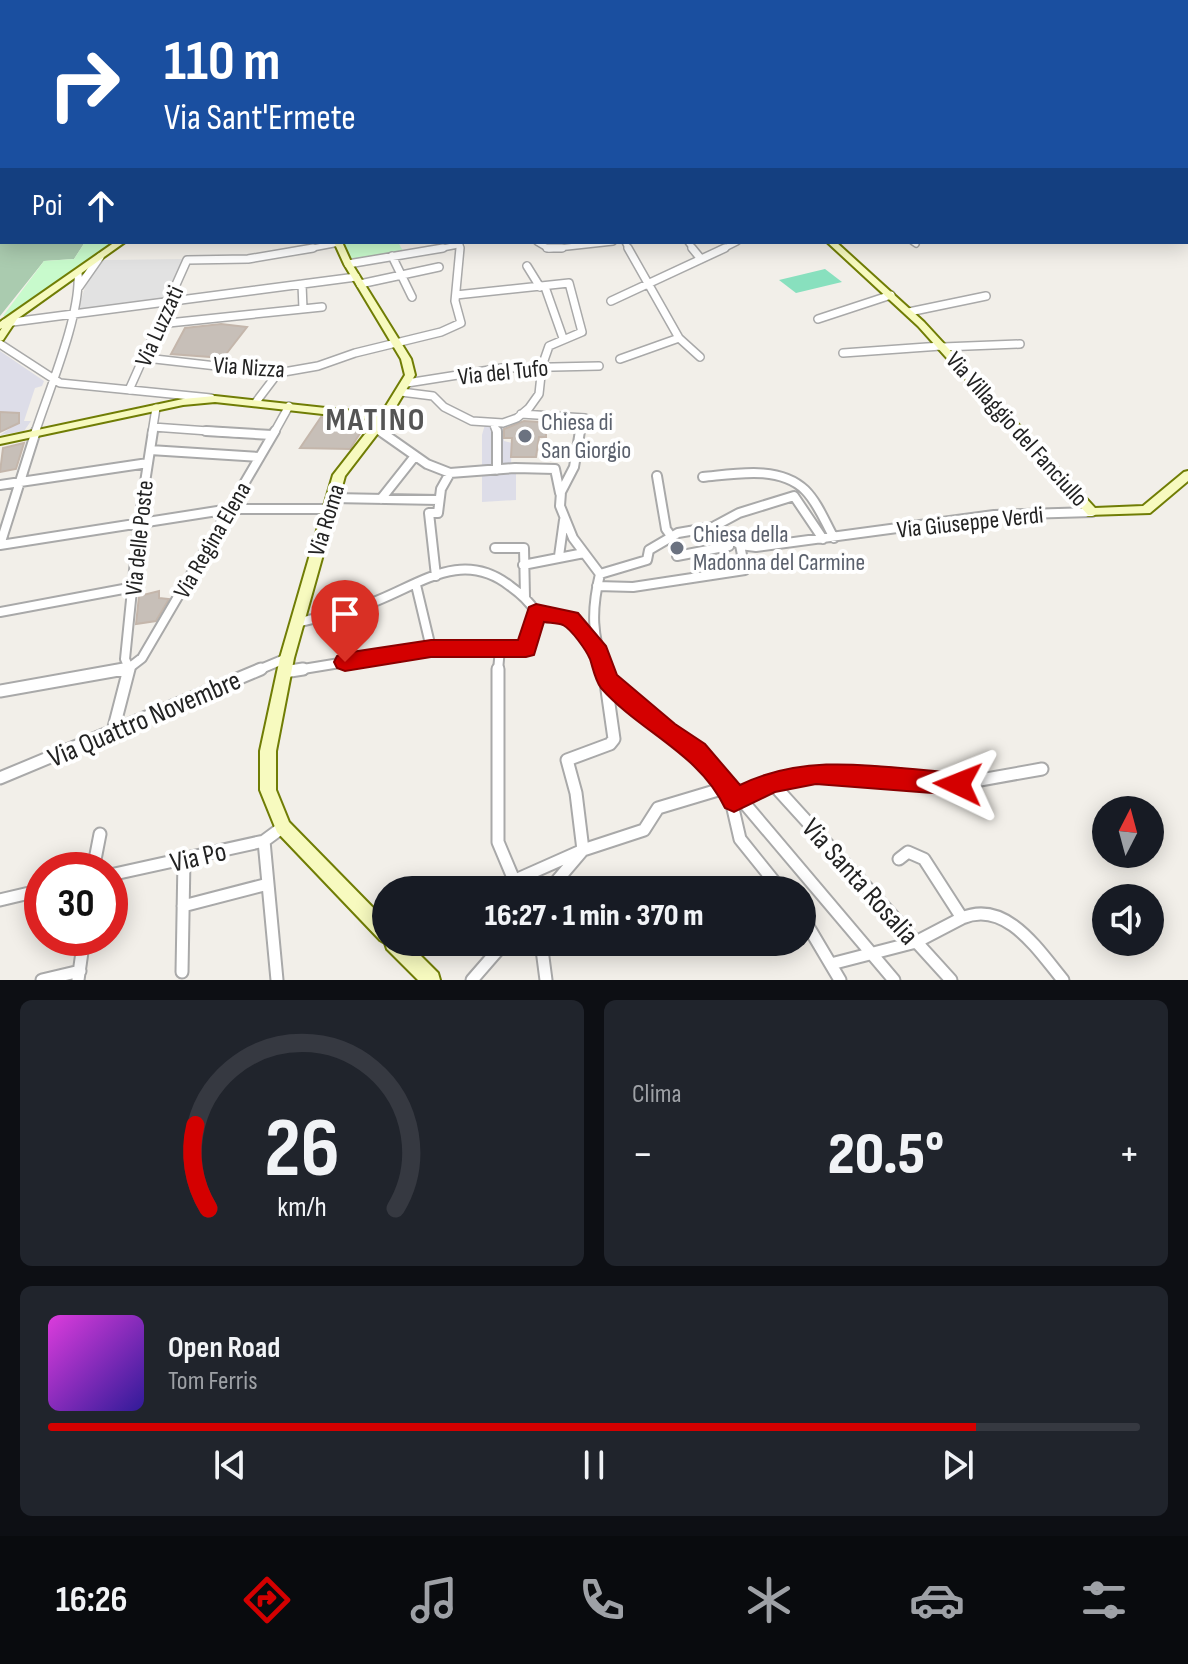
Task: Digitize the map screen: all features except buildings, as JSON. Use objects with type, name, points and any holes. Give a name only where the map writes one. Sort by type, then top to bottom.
[{"type":"main road","points":[[0,338],[9,322],[118,244]]},
{"type":"main road","points":[[338,244],[406,359],[410,375],[404,388]]},
{"type":"main road","name":"Via Villaggio del Fanciullo","points":[[833,244],[909,312],[1092,512]]},
{"type":"main road","name":"Via Roma","points":[[372,919],[283,827],[268,790],[268,751],[286,665],[339,475],[404,388]]},
{"type":"main road","points":[[0,441],[215,399],[384,418]]},
{"type":"main road","name":"Via Giuseppe Verdi","points":[[1092,512],[1146,510],[1188,475]]},
{"type":"main road","points":[[408,956],[431,980]]},
{"type":"street","name":"Via Luzzati","points":[[129,390],[146,358],[187,260],[248,259],[332,244]]},
{"type":"street","points":[[403,244],[408,253]]},
{"type":"street","points":[[348,264],[454,244]]},
{"type":"street","points":[[404,388],[433,396],[443,408],[463,418],[494,425],[529,409],[541,389],[541,366],[549,346],[582,332],[569,283],[456,295],[461,262],[459,244]]},
{"type":"street","points":[[540,244],[549,249],[595,244]]},
{"type":"street","points":[[626,244],[679,338],[700,357]]},
{"type":"street","points":[[690,244],[701,259]]},
{"type":"street","points":[[611,301],[733,244]]},
{"type":"street","points":[[392,256],[412,297]]},
{"type":"street","points":[[527,266],[542,287],[563,338]]},
{"type":"street","points":[[9,322],[302,284],[402,275],[439,267]]},
{"type":"street","points":[[84,271],[0,545],[230,509],[381,499],[439,500]]},
{"type":"street","points":[[302,284],[303,309]]},
{"type":"street","name":"Via Nizza","points":[[146,358],[278,373],[318,366],[461,323],[456,295]]},
{"type":"street","points":[[818,319],[891,295]]},
{"type":"street","points":[[909,312],[986,296]]},
{"type":"street","points":[[159,324],[322,307]]},
{"type":"street","points":[[620,359],[679,338]]},
{"type":"street","points":[[0,344],[52,380],[215,399]]},
{"type":"street","points":[[942,347],[1020,344]]},
{"type":"street","name":"Via Villaggio del Fanciullo","points":[[843,353],[942,347]]},
{"type":"street","name":"Via del Tufo","points":[[404,388],[502,368],[599,366]]},
{"type":"street","points":[[256,402],[278,373]]},
{"type":"street","name":"Via delle Poste","points":[[129,668],[125,659],[139,521],[153,427],[168,394]]},
{"type":"street","name":"Via Regina Elena","points":[[129,668],[142,658],[150,646],[289,406]]},
{"type":"street","points":[[521,414],[585,418],[574,468],[560,497]]},
{"type":"street","points":[[494,425],[497,429],[497,470]]},
{"type":"street","points":[[153,427],[272,435]]},
{"type":"street","points":[[375,427],[415,456],[450,473],[555,469],[564,519],[559,556]]},
{"type":"street","points":[[150,450],[259,457]]},
{"type":"street","points":[[381,499],[415,456]]},
{"type":"street","points":[[0,485],[148,463]]},
{"type":"street","points":[[436,576],[429,513],[438,513],[439,500],[450,473]]},
{"type":"street","points":[[703,477],[756,473],[793,483],[803,488],[834,538]]},
{"type":"street","points":[[657,476],[666,529],[671,536]]},
{"type":"street","points":[[600,574],[647,560],[649,550],[671,536],[713,527],[739,513],[794,496],[823,539]]},
{"type":"street","name":"Via Giuseppe Verdi","points":[[677,556],[734,545],[756,547],[834,538],[994,515],[1092,512]]},
{"type":"street","points":[[564,519],[600,574]]},
{"type":"street","points":[[597,586],[633,587],[745,570],[734,545],[713,527]]},
{"type":"street","points":[[495,548],[524,548],[525,597]]},
{"type":"street","points":[[523,565],[584,553]]},
{"type":"street","points":[[297,623],[363,606],[451,570],[485,569],[532,603],[536,612],[526,649],[500,648],[496,686],[498,842],[515,876]]},
{"type":"street","points":[[561,876],[583,850],[576,793],[567,760],[610,744],[614,739],[608,680],[598,652],[592,606],[600,574]]},
{"type":"street","points":[[416,585],[431,648]]},
{"type":"street","points":[[0,612],[134,587]]},
{"type":"street","points":[[536,612],[570,619],[598,652]]},
{"type":"street","name":"Via Quattro Novembre","points":[[0,778],[286,665],[431,648],[500,648]]},
{"type":"street","points":[[0,691],[129,668],[113,731]]},
{"type":"street","points":[[608,680],[667,731],[697,751],[894,980]]},
{"type":"street","points":[[770,876],[740,839],[732,807],[737,799],[771,782],[816,773],[958,784],[1042,769]]},
{"type":"street","name":"Via Santa Rosalia","points":[[771,782],[951,980]]},
{"type":"street","points":[[535,876],[583,850],[644,830],[658,808],[728,787]]},
{"type":"street","name":"Via Po","points":[[128,871],[264,841],[283,827]]},
{"type":"street","points":[[96,852],[100,834]]},
{"type":"street","points":[[264,841],[277,980]]},
{"type":"street","points":[[899,859],[908,852],[920,855],[929,863],[938,883],[962,918]]},
{"type":"street","points":[[182,972],[184,859]]},
{"type":"street","points":[[183,906],[268,884]]},
{"type":"street","points":[[0,900],[24,894]]},
{"type":"street","points":[[831,964],[916,942],[981,911],[998,914],[1017,928],[1063,980]]},
{"type":"street","points":[[816,939],[840,980]]},
{"type":"street","points":[[42,980],[79,976],[82,956]]},
{"type":"street","points":[[472,980],[493,956]]},
{"type":"street","points":[[543,956],[546,980]]},
{"type":"green space","points":[[0,244],[84,244],[74,259],[44,261],[0,316]]},
{"type":"green space","points":[[84,244],[110,244],[10,316],[3,316],[44,261],[74,259]]},
{"type":"green space","points":[[344,244],[399,244],[403,251],[351,261]]},
{"type":"green space","points":[[825,269],[842,282],[796,293],[779,280]]},
{"type":"shaded area","points":[[183,259],[165,301],[78,309],[88,278],[101,260]]},
{"type":"shaded area","points":[[0,351],[44,381],[42,386],[35,388],[24,421],[31,421],[24,431],[0,435],[18,423],[19,414],[0,413]]},
{"type":"shaded area","points":[[505,419],[504,441],[512,443],[511,464],[516,464],[516,500],[482,502],[482,435],[486,421]]},
{"type":"place","name":"Chiesa di San Giorgio","points":[[525,436]]},
{"type":"place","name":"Chiesa della Madonna del Carmine","points":[[677,548]]},
{"type":"district","name":"MATINO","points":[[376,419]]},
{"type":"route","points":[[345,662],[431,648],[526,649],[536,612],[553,615],[570,619],[598,652],[608,680],[667,731],[697,751],[728,787],[734,801],[771,782],[816,773],[958,784]]}]
